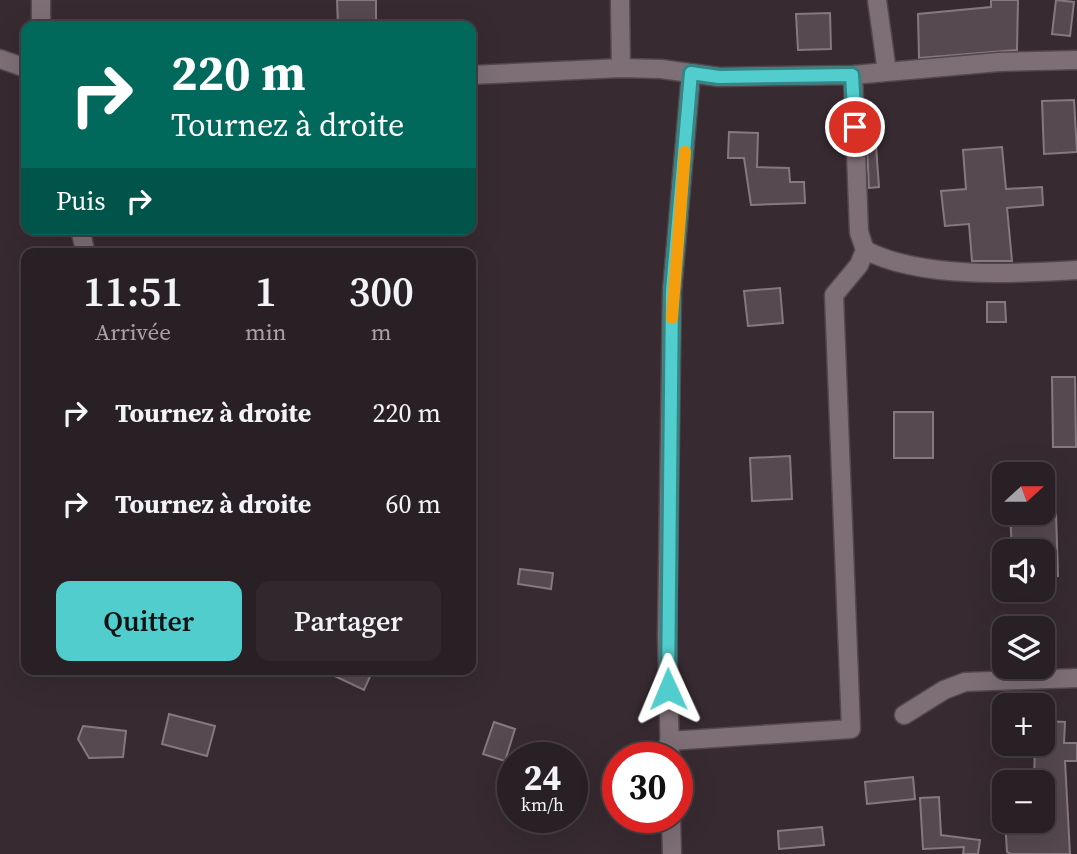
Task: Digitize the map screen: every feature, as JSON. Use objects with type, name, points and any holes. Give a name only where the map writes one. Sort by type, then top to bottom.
[{"type":"street","points":[[41,0],[41,21]]},
{"type":"street","points":[[620,0],[621,68]]},
{"type":"street","points":[[877,0],[887,72]]},
{"type":"street","points":[[0,59],[21,66]]},
{"type":"street","points":[[476,75],[621,68],[719,77],[852,75],[999,62],[1077,60]]},
{"type":"street","points":[[670,742],[667,636],[672,291],[691,73]]},
{"type":"street","points":[[693,746],[851,729],[834,295],[859,265],[865,250],[859,232],[852,75]]},
{"type":"street","points":[[865,250],[881,258],[927,270],[1077,271]]},
{"type":"street","points":[[904,715],[944,690],[965,682],[1077,678]]},
{"type":"street","points":[[671,833],[672,854]]},
{"type":"building","points":[[337,0],[376,0],[376,21],[338,21]]},
{"type":"building","points":[[991,0],[1018,0],[1017,50],[919,58],[918,14],[991,7]]},
{"type":"building","points":[[1056,0],[1074,2],[1070,36],[1052,34]]},
{"type":"building","points":[[830,13],[831,49],[798,50],[796,14]]},
{"type":"building","points":[[1074,100],[1077,152],[1044,154],[1042,101]]},
{"type":"building","points":[[729,132],[758,133],[757,167],[789,168],[790,182],[804,182],[805,203],[751,205],[744,158],[728,158]]},
{"type":"building","points":[[876,145],[879,187],[869,188],[867,146]]},
{"type":"building","points":[[1002,147],[1006,189],[1042,187],[1043,205],[1007,208],[1012,261],[972,261],[969,224],[945,226],[941,191],[966,189],[963,150]]},
{"type":"building","points":[[780,288],[783,323],[748,326],[744,291]]},
{"type":"building","points":[[987,302],[1005,302],[1006,322],[987,322]]},
{"type":"building","points":[[1052,377],[1075,377],[1076,447],[1053,447]]},
{"type":"building","points":[[894,412],[933,412],[933,458],[894,458]]},
{"type":"building","points":[[790,456],[792,499],[752,501],[750,458]]},
{"type":"building","points":[[1056,513],[1058,576],[1055,576],[1055,539],[1011,539],[1011,525],[1055,525]]},
{"type":"building","points":[[520,569],[553,573],[551,589],[518,584]]},
{"type":"building","points":[[332,675],[371,675],[364,690]]},
{"type":"building","points":[[169,714],[215,726],[207,756],[162,744]]},
{"type":"building","points":[[494,722],[515,729],[511,742],[497,742],[497,758],[483,754]]},
{"type":"building","points":[[1055,722],[1065,722],[1064,743],[1077,743],[1077,761],[1065,761],[1070,854],[1007,852],[1006,833],[1055,833],[1055,770],[1034,770],[1035,756],[1055,756]]},
{"type":"building","points":[[83,726],[126,731],[123,757],[89,758],[78,739]]},
{"type":"building","points":[[913,777],[915,799],[867,804],[865,782]]},
{"type":"building","points":[[939,797],[941,835],[980,840],[978,854],[963,854],[964,847],[923,849],[920,798]]},
{"type":"building","points":[[822,827],[824,845],[779,849],[778,831]]},
{"type":"slow traffic","points":[[672,318],[672,291],[685,152]]},
{"type":"route","points":[[668,689],[672,291],[691,73],[719,77],[852,75],[855,127]]}]
